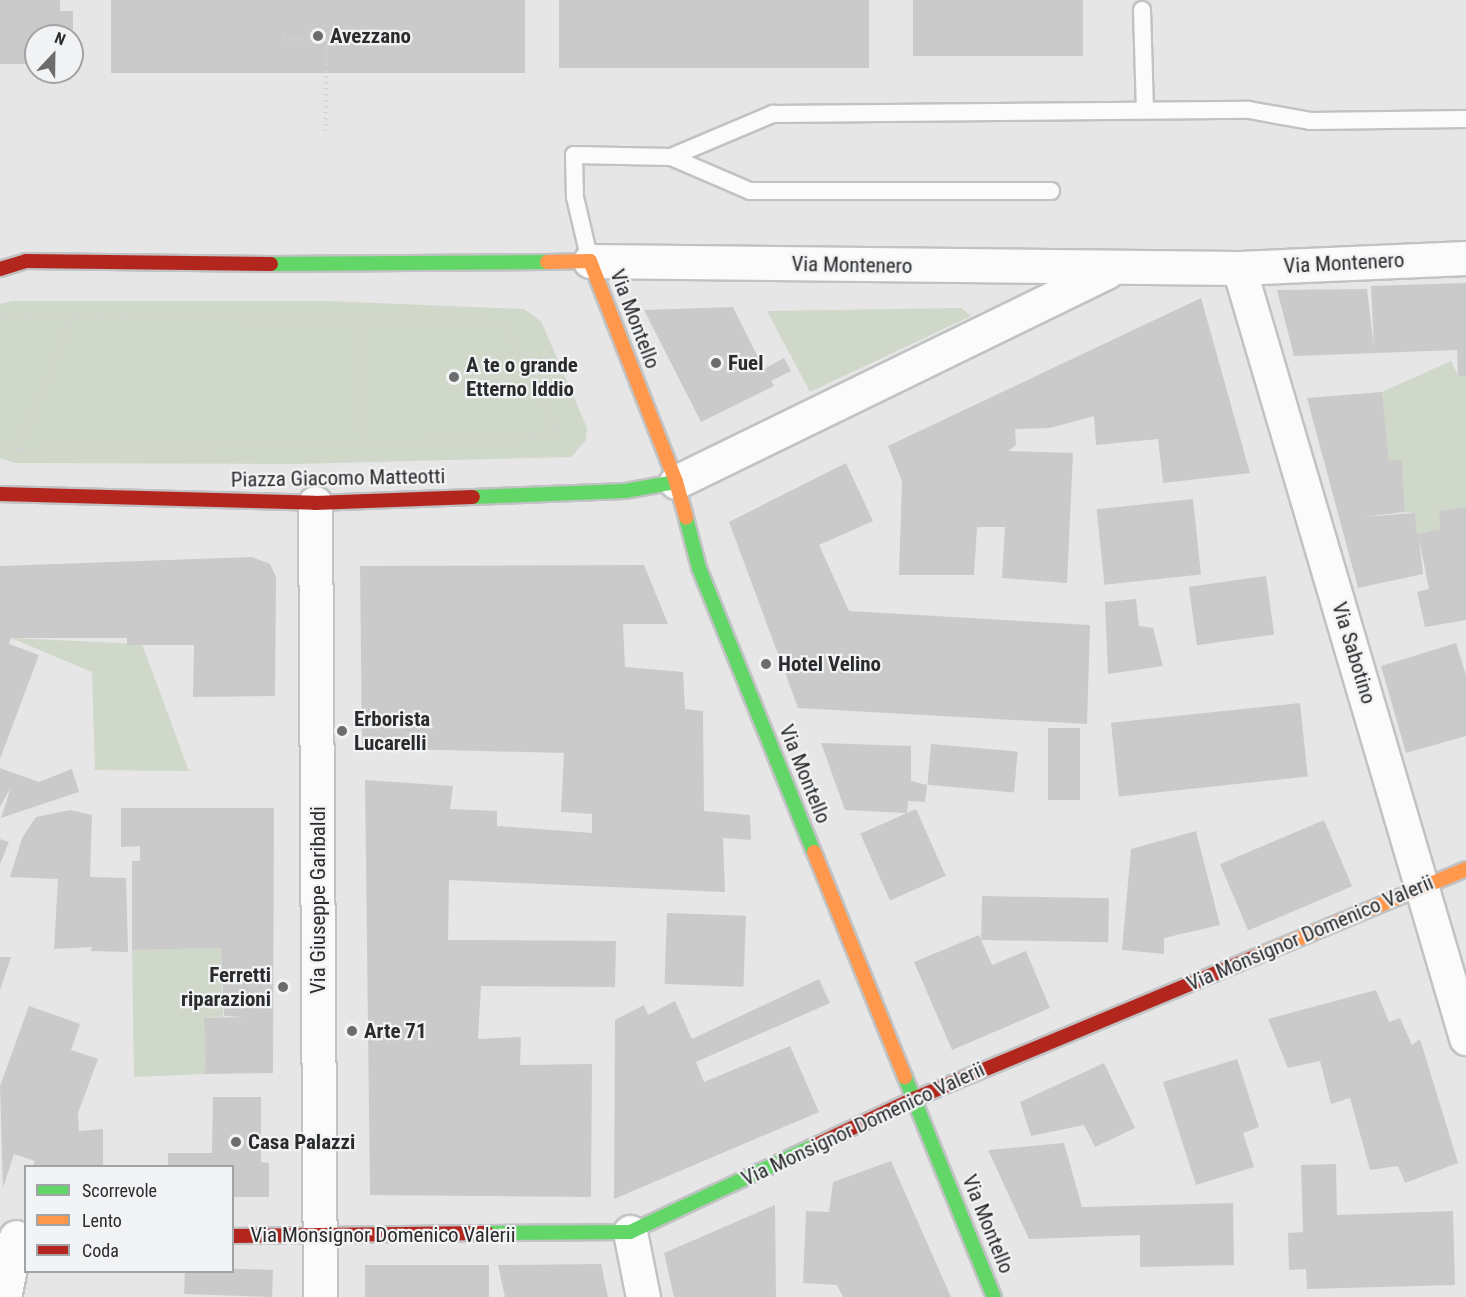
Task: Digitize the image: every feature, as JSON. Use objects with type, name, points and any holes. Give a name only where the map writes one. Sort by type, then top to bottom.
[{"type":"street","name":"Via Montenero","points":[[590,261],[1239,268],[1466,258]]},
{"type":"street","points":[[0,269],[26,261],[328,265],[590,261]]},
{"type":"street","name":"Via Montello","points":[[590,261],[676,482],[699,568],[916,1098],[994,1297]]},
{"type":"street","name":"Via Montenero","points":[[676,482],[1114,268]]},
{"type":"street","name":"Via Sabotino","points":[[1239,268],[1423,885],[1466,1038]]},
{"type":"street","name":"Piazza Giacomo Matteotti","points":[[0,494],[315,503],[625,491],[676,482]]},
{"type":"street","name":"Via Giuseppe Garibaldi","points":[[315,503],[320,1297]]},
{"type":"street","name":"Via Monsignor Domenico Valerii","points":[[234,1236],[630,1233],[916,1098],[1466,869]]},
{"type":"street","points":[[630,1233],[642,1297]]},
{"type":"street","points":[[4,1297],[14,1235]]},
{"type":"lane","points":[[1142,10],[1145,110]]},
{"type":"lane","points":[[671,157],[773,114],[1249,110],[1310,121],[1466,119]]},
{"type":"lane","points":[[590,261],[575,197],[574,155],[671,157],[750,191],[1051,191]]},
{"type":"path","points":[[283,39],[326,40],[326,131]]},
{"type":"path","points":[[0,315],[71,318],[503,322],[559,431],[513,440],[18,450],[0,446]]},
{"type":"path","points":[[18,450],[71,318]]},
{"type":"path","points":[[360,319],[362,442]]},
{"type":"green space","points":[[12,301],[326,301],[524,309],[541,321],[587,428],[586,440],[571,457],[295,464],[16,463],[0,458],[0,304]]},
{"type":"green space","points":[[961,308],[971,316],[810,392],[767,311]]},
{"type":"green space","points":[[1451,361],[1458,376],[1466,376],[1466,507],[1439,511],[1440,529],[1417,534],[1415,513],[1405,512],[1402,461],[1389,460],[1382,392]]},
{"type":"green space","points":[[11,638],[142,644],[189,771],[95,770],[92,672]]},
{"type":"green space","points":[[221,948],[223,1017],[204,1018],[205,1074],[134,1077],[132,950]]},
{"type":"building","points":[[0,0],[60,0],[60,11],[73,11],[73,24],[24,24],[24,64],[0,64]]},
{"type":"building","name":"Avezzano","points":[[111,0],[525,0],[525,73],[111,73]]},
{"type":"building","points":[[559,0],[869,0],[869,68],[559,68]]},
{"type":"building","points":[[913,0],[1083,0],[1083,56],[913,56]]},
{"type":"building","points":[[1466,283],[1466,376],[1458,376],[1457,350],[1294,356],[1277,290],[1367,289],[1374,348],[1371,286]]},
{"type":"building","points":[[1201,298],[1250,473],[1163,483],[1158,439],[1096,445],[1094,416],[1050,428],[1015,429],[1016,445],[1008,451],[1073,453],[1067,583],[1002,578],[1005,527],[977,527],[974,575],[899,575],[902,481],[888,446]]},
{"type":"building","name":"Fuel","points":[[733,307],[764,369],[784,358],[791,371],[771,381],[774,386],[701,422],[644,310]]},
{"type":"building","points":[[1382,392],[1389,460],[1402,460],[1405,512],[1361,517],[1415,513],[1417,534],[1440,529],[1439,511],[1466,507],[1466,620],[1425,627],[1417,592],[1429,589],[1419,539],[1423,574],[1358,588],[1307,398]]},
{"type":"building","points":[[846,463],[873,521],[819,545],[849,611],[1090,625],[1087,724],[798,708],[729,522]]},
{"type":"building","points":[[1193,499],[1201,575],[1104,585],[1097,509]]},
{"type":"building","points":[[252,557],[270,564],[276,577],[275,696],[193,697],[194,645],[127,645],[127,638],[11,638],[9,644],[39,655],[0,759],[0,566]]},
{"type":"building","points":[[644,565],[668,624],[623,624],[625,667],[683,672],[685,709],[703,711],[704,811],[750,815],[751,840],[723,838],[725,892],[449,880],[448,940],[616,941],[615,987],[481,986],[478,1039],[521,1037],[520,1065],[592,1064],[591,1197],[370,1195],[365,780],[453,786],[450,809],[497,811],[497,826],[592,833],[592,814],[561,812],[564,753],[362,748],[360,566]]},
{"type":"building","points":[[1266,576],[1274,634],[1197,645],[1189,587]]},
{"type":"building","points":[[1136,599],[1139,626],[1153,628],[1163,666],[1108,674],[1105,602]]},
{"type":"building","points":[[1456,643],[1466,675],[1466,736],[1406,753],[1381,666]]},
{"type":"building","points":[[1300,703],[1308,777],[1119,796],[1111,723]]},
{"type":"building","points":[[1048,728],[1080,728],[1080,800],[1048,800]]},
{"type":"building","points":[[821,743],[911,746],[911,781],[927,785],[925,802],[908,801],[907,813],[845,810]]},
{"type":"building","points":[[931,744],[1018,752],[1014,792],[927,785]]},
{"type":"building","points":[[0,768],[39,782],[72,769],[79,792],[1,818],[11,787],[0,807]]},
{"type":"building","points":[[121,808],[274,808],[273,1073],[205,1074],[204,1018],[244,1017],[224,1016],[221,948],[132,950],[132,861],[140,861],[140,846],[121,847]]},
{"type":"building","points":[[916,809],[946,876],[890,900],[860,834]]},
{"type":"building","points":[[70,810],[92,815],[90,877],[126,878],[128,952],[91,951],[92,947],[54,949],[58,879],[10,877],[22,838],[36,817]]},
{"type":"building","points":[[1324,820],[1352,886],[1248,930],[1220,864]]},
{"type":"building","points":[[1196,831],[1220,925],[1164,938],[1164,954],[1122,950],[1131,849]]},
{"type":"building","points":[[0,839],[9,842],[0,864]]},
{"type":"building","points":[[982,896],[1109,898],[1108,942],[981,940]]},
{"type":"building","points":[[667,913],[746,916],[743,987],[665,984]]},
{"type":"building","points":[[979,935],[992,965],[1026,951],[1050,1008],[952,1050],[914,962]]},
{"type":"building","points":[[0,957],[11,957],[0,990]]},
{"type":"building","points":[[819,979],[830,1003],[696,1062],[704,1082],[790,1046],[819,1112],[614,1199],[615,1020],[644,1005],[648,1015],[675,1001],[692,1039]]},
{"type":"building","points":[[1376,990],[1389,1022],[1400,1018],[1412,1045],[1420,1039],[1458,1163],[1405,1183],[1398,1166],[1370,1170],[1350,1098],[1331,1104],[1320,1061],[1288,1068],[1268,1019]]},
{"type":"building","points":[[29,1006],[80,1024],[71,1050],[98,1059],[78,1113],[79,1131],[103,1129],[103,1165],[33,1165],[35,1161],[14,1154],[3,1188],[0,1086]]},
{"type":"building","points":[[1237,1059],[1259,1127],[1243,1133],[1254,1167],[1196,1185],[1163,1082]]},
{"type":"building","points":[[1104,1063],[1135,1128],[1095,1147],[1084,1125],[1031,1136],[1020,1102]]},
{"type":"building","name":"Casa Palazzi","points":[[213,1097],[261,1097],[261,1162],[269,1163],[269,1197],[234,1197],[234,1165],[168,1165],[168,1153],[212,1153]]},
{"type":"building","points":[[1064,1143],[1082,1207],[1233,1203],[1234,1265],[1140,1267],[1140,1235],[1029,1239],[988,1150]]},
{"type":"building","points":[[891,1161],[951,1297],[843,1297],[837,1285],[803,1283],[806,1211],[829,1212],[833,1182]]},
{"type":"building","points":[[1336,1164],[1337,1215],[1453,1211],[1455,1285],[1307,1289],[1306,1269],[1289,1270],[1288,1233],[1303,1232],[1301,1165]]},
{"type":"building","points":[[775,1205],[776,1297],[674,1297],[664,1253]]},
{"type":"building","points":[[601,1264],[608,1297],[505,1297],[498,1265]]},
{"type":"building","points":[[365,1265],[489,1265],[489,1297],[365,1297]]},
{"type":"building","points":[[234,1269],[273,1270],[272,1297],[184,1294],[185,1273],[234,1273]]},
{"type":"traffic: fast","points":[[271,264],[547,262]]},
{"type":"traffic: fast","points":[[473,497],[625,491],[676,482]]},
{"type":"traffic: fast","points":[[686,518],[699,568],[814,852]]},
{"type":"traffic: fast","points":[[905,1077],[994,1297]]},
{"type":"traffic: fast","points":[[487,1233],[630,1232],[816,1145]]},
{"type":"traffic: slow","points":[[547,262],[590,261],[676,482],[686,518]]},
{"type":"traffic: slow","points":[[814,852],[905,1077]]},
{"type":"traffic: slow","points":[[1255,957],[1466,869]]},
{"type":"traffic: jam","points":[[0,269],[26,261],[271,264]]},
{"type":"traffic: jam","points":[[0,494],[315,503],[473,497]]},
{"type":"traffic: jam","points":[[816,1145],[916,1098],[1255,957]]},
{"type":"traffic: jam","points":[[234,1236],[487,1233]]},
{"type":"place","name":"Avezzano","points":[[318,36]]},
{"type":"place","name":"Fuel","points":[[716,363]]},
{"type":"place","name":"A te o grande Etterno Iddio","points":[[454,377]]},
{"type":"place","name":"Hotel Velino","points":[[766,664]]},
{"type":"place","name":"Erborista Lucarelli","points":[[342,731]]},
{"type":"place","name":"Ferretti riparazioni","points":[[283,987]]},
{"type":"place","name":"Arte 71","points":[[352,1031]]},
{"type":"place","name":"Casa Palazzi","points":[[236,1142]]}]
